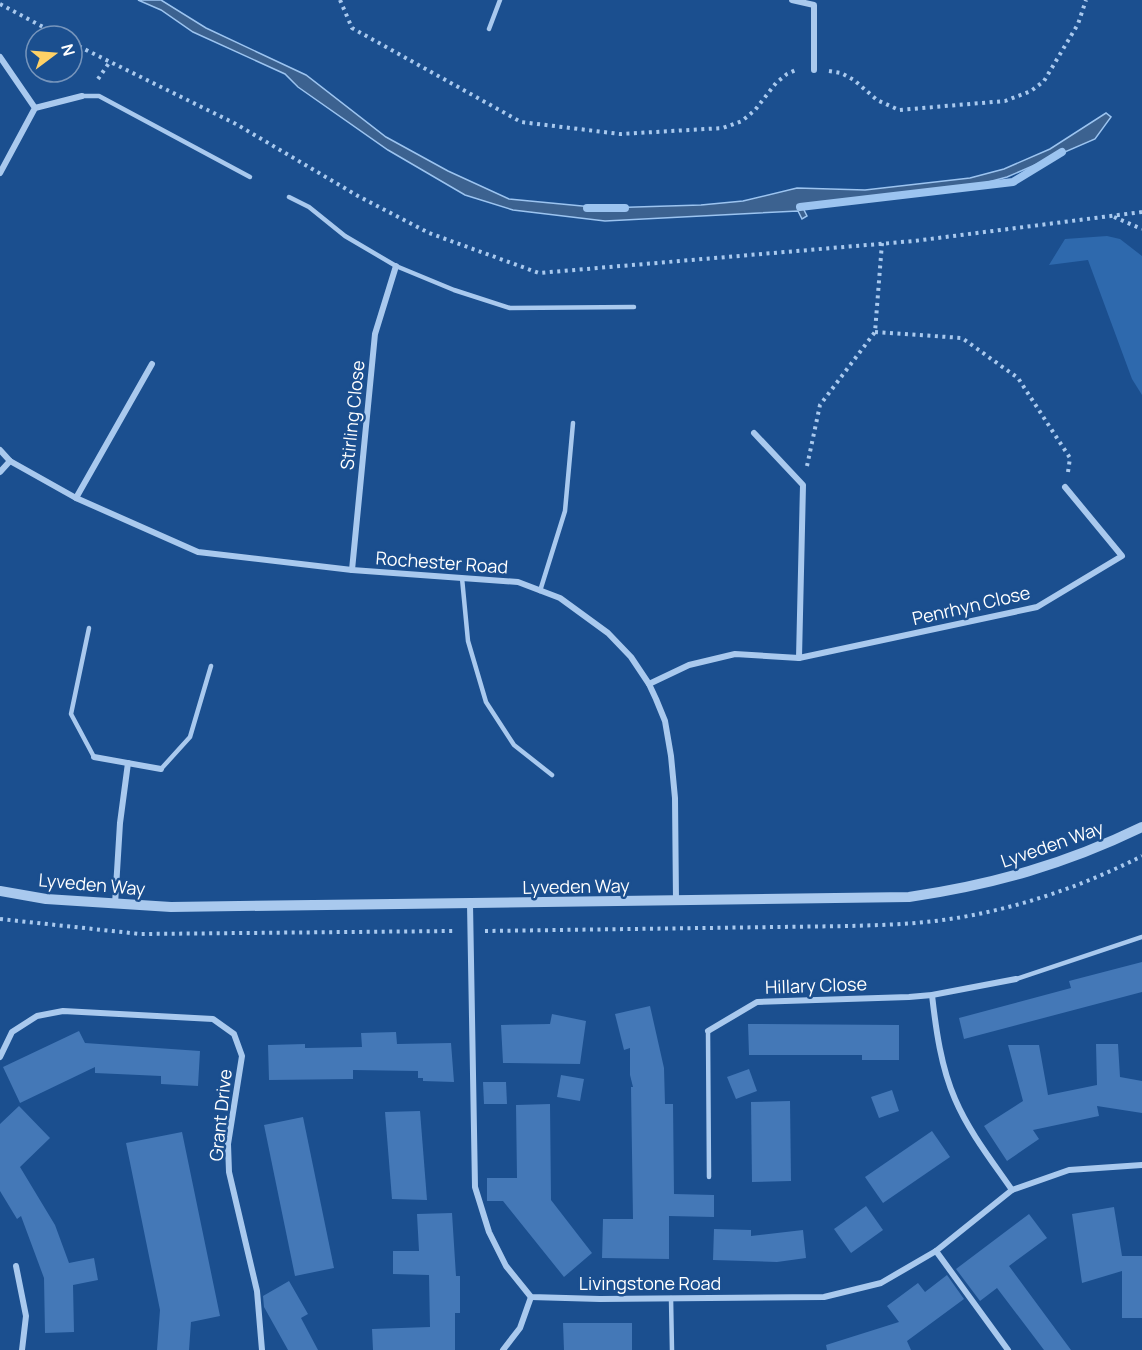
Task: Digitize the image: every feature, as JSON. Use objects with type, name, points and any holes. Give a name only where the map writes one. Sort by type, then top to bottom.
[{"type":"street","points":[[792,0],[817,3],[814,70]]},
{"type":"street","points":[[0,57],[35,108]]},
{"type":"street","points":[[0,173],[35,108],[82,96]]},
{"type":"street","name":"Stirling Close","points":[[352,570],[375,334],[396,266]]},
{"type":"street","points":[[76,498],[152,364]]},
{"type":"street","points":[[754,434],[803,485],[799,658]]},
{"type":"street","name":"Rochester Road","points":[[0,450],[9,461],[76,498],[198,552],[352,570],[518,582],[560,598],[608,633],[631,657],[649,684],[665,721],[675,798],[676,902]]},
{"type":"street","points":[[0,472],[9,461]]},
{"type":"street","name":"Penrhyn Close","points":[[649,684],[689,665],[735,654],[799,658],[1037,607],[1122,556],[1065,487]]},
{"type":"street","points":[[94,757],[161,769]]},
{"type":"street","points":[[115,904],[120,823],[129,763]]},
{"type":"street","name":"Lyveden Way","points":[[0,891],[46,899],[171,907],[676,902],[909,897],[973,887],[1049,866],[1098,848],[1142,827]]},
{"type":"street","points":[[470,904],[475,1187],[489,1232],[506,1266],[531,1297],[520,1328],[503,1350]]},
{"type":"street","name":"Hillary Close","points":[[708,1031],[757,1002],[932,995],[1016,979]]},
{"type":"street","points":[[932,995],[944,1070],[955,1100],[969,1127],[1012,1190]]},
{"type":"street","name":"Grant Drive","points":[[0,1057],[12,1032],[37,1016],[63,1011],[213,1019],[234,1034],[242,1056],[228,1144],[229,1172],[257,1291],[262,1350]]},
{"type":"street","name":"Livingstone Road","points":[[531,1297],[824,1297],[881,1283],[936,1251],[1012,1190],[1069,1170],[1142,1166]]},
{"type":"street","points":[[936,1251],[1008,1350]]},
{"type":"street","points":[[15,1266],[26,1316],[22,1350]]},
{"type":"lane","points":[[489,29],[500,0]]},
{"type":"lane","points":[[82,96],[99,96],[250,177]]},
{"type":"lane","points":[[289,197],[309,207],[345,236],[396,266],[454,290],[510,308],[634,307]]},
{"type":"lane","points":[[540,591],[565,511],[573,423]]},
{"type":"lane","points":[[462,578],[468,641],[486,702],[514,745],[552,775]]},
{"type":"lane","points":[[89,628],[71,714],[94,757]]},
{"type":"lane","points":[[161,769],[190,737],[211,666]]},
{"type":"lane","name":"Hillary Close","points":[[1016,979],[1142,937]]},
{"type":"lane","points":[[708,1031],[709,1177]]},
{"type":"lane","points":[[671,1298],[672,1350]]},
{"type":"path","points":[[340,0],[352,28],[521,122],[620,134],[723,128],[742,121],[755,110],[776,83],[796,69],[841,73],[854,80],[877,100],[899,110],[1005,101],[1031,92],[1044,81],[1078,24],[1086,0]]},
{"type":"path","points":[[0,4],[38,24]]},
{"type":"path","points":[[84,49],[236,124],[358,196],[429,233],[538,273],[914,241],[1142,212]]},
{"type":"path","points":[[1114,216],[1142,229]]},
{"type":"path","points":[[803,485],[820,405],[875,332],[882,243]]},
{"type":"path","points":[[875,332],[962,338],[1018,378],[1070,458],[1065,487]]},
{"type":"path","points":[[0,919],[140,934],[452,931]]},
{"type":"shaded area","points":[[138,0],[161,0],[206,28],[306,75],[386,137],[448,171],[509,199],[603,208],[701,205],[743,201],[797,188],[865,190],[970,178],[1004,169],[1050,149],[1106,113],[1111,117],[1095,139],[1007,177],[977,185],[816,203],[803,208],[807,216],[802,219],[798,211],[605,221],[513,210],[465,195],[388,150],[298,87],[285,74],[193,32],[161,10]]},
{"type":"shaded area","points":[[1107,236],[1120,239],[1142,256],[1142,395],[1132,379],[1088,260],[1049,265],[1065,239]]},
{"type":"building","points":[[1142,962],[1142,992],[964,1039],[959,1018],[1071,988],[1069,981]]},
{"type":"building","points":[[650,1006],[664,1068],[665,1104],[673,1104],[674,1194],[714,1195],[714,1217],[669,1216],[669,1259],[602,1258],[603,1219],[633,1219],[631,1087],[633,1087],[630,1075],[630,1048],[624,1050],[615,1014]]},
{"type":"building","points":[[552,1014],[586,1021],[580,1064],[503,1063],[501,1025],[550,1024]]},
{"type":"building","points":[[748,1024],[899,1025],[899,1060],[862,1060],[862,1055],[749,1055]]},
{"type":"building","points":[[79,1031],[85,1043],[200,1051],[198,1086],[161,1084],[161,1076],[95,1073],[95,1067],[20,1103],[3,1067]]},
{"type":"building","points":[[396,1032],[397,1044],[451,1043],[454,1082],[423,1081],[423,1078],[418,1078],[418,1071],[353,1070],[353,1079],[269,1080],[268,1045],[305,1044],[305,1048],[362,1047],[361,1033]]},
{"type":"building","points":[[1096,1044],[1118,1044],[1120,1077],[1142,1081],[1142,1113],[1097,1106],[1099,1116],[1033,1130],[1039,1139],[1007,1161],[984,1126],[1023,1101],[1008,1045],[1039,1045],[1048,1095],[1097,1085]]},
{"type":"building","points":[[749,1069],[757,1091],[736,1099],[727,1077]]},
{"type":"building","points":[[561,1075],[584,1079],[580,1101],[557,1097]]},
{"type":"building","points":[[483,1082],[506,1082],[507,1104],[484,1104]]},
{"type":"building","points":[[892,1090],[899,1111],[879,1118],[871,1097]]},
{"type":"building","points":[[790,1101],[791,1181],[752,1182],[751,1102]]},
{"type":"building","points":[[550,1104],[551,1200],[592,1253],[564,1277],[503,1201],[487,1201],[487,1178],[517,1178],[516,1105]]},
{"type":"building","points":[[19,1106],[50,1138],[20,1167],[55,1225],[69,1263],[94,1258],[98,1280],[73,1285],[74,1332],[45,1333],[44,1278],[21,1216],[17,1219],[0,1191],[0,1124]]},
{"type":"building","points":[[420,1111],[427,1200],[392,1199],[385,1112]]},
{"type":"building","points":[[303,1117],[334,1268],[295,1276],[264,1125]]},
{"type":"building","points":[[932,1131],[950,1157],[883,1203],[865,1177]]},
{"type":"building","points":[[182,1132],[220,1316],[191,1322],[189,1350],[157,1350],[160,1310],[126,1143]]},
{"type":"building","points":[[866,1206],[883,1230],[851,1253],[834,1229]]},
{"type":"building","points":[[1114,1207],[1122,1256],[1142,1256],[1142,1318],[1122,1318],[1122,1271],[1082,1283],[1072,1214]]},
{"type":"building","points":[[452,1213],[456,1276],[460,1276],[460,1313],[455,1313],[455,1350],[373,1350],[372,1329],[430,1327],[429,1275],[393,1274],[393,1251],[419,1251],[417,1214]]},
{"type":"building","points":[[1029,1214],[1047,1238],[1009,1266],[1071,1350],[1044,1350],[997,1288],[980,1301],[956,1269]]},
{"type":"building","points":[[714,1229],[751,1230],[751,1236],[803,1230],[806,1258],[777,1262],[713,1260]]},
{"type":"building","points":[[947,1275],[964,1299],[907,1341],[911,1350],[827,1350],[826,1345],[899,1322],[887,1306],[918,1283],[925,1292]]},
{"type":"building","points":[[289,1281],[308,1314],[301,1318],[318,1350],[288,1350],[264,1307],[263,1296]]},
{"type":"building","points":[[563,1323],[632,1323],[632,1350],[564,1350]]},
{"type":"waterway","points":[[800,207],[1013,182],[1062,152]]},
{"type":"waterway","points":[[587,208],[625,208]]}]
